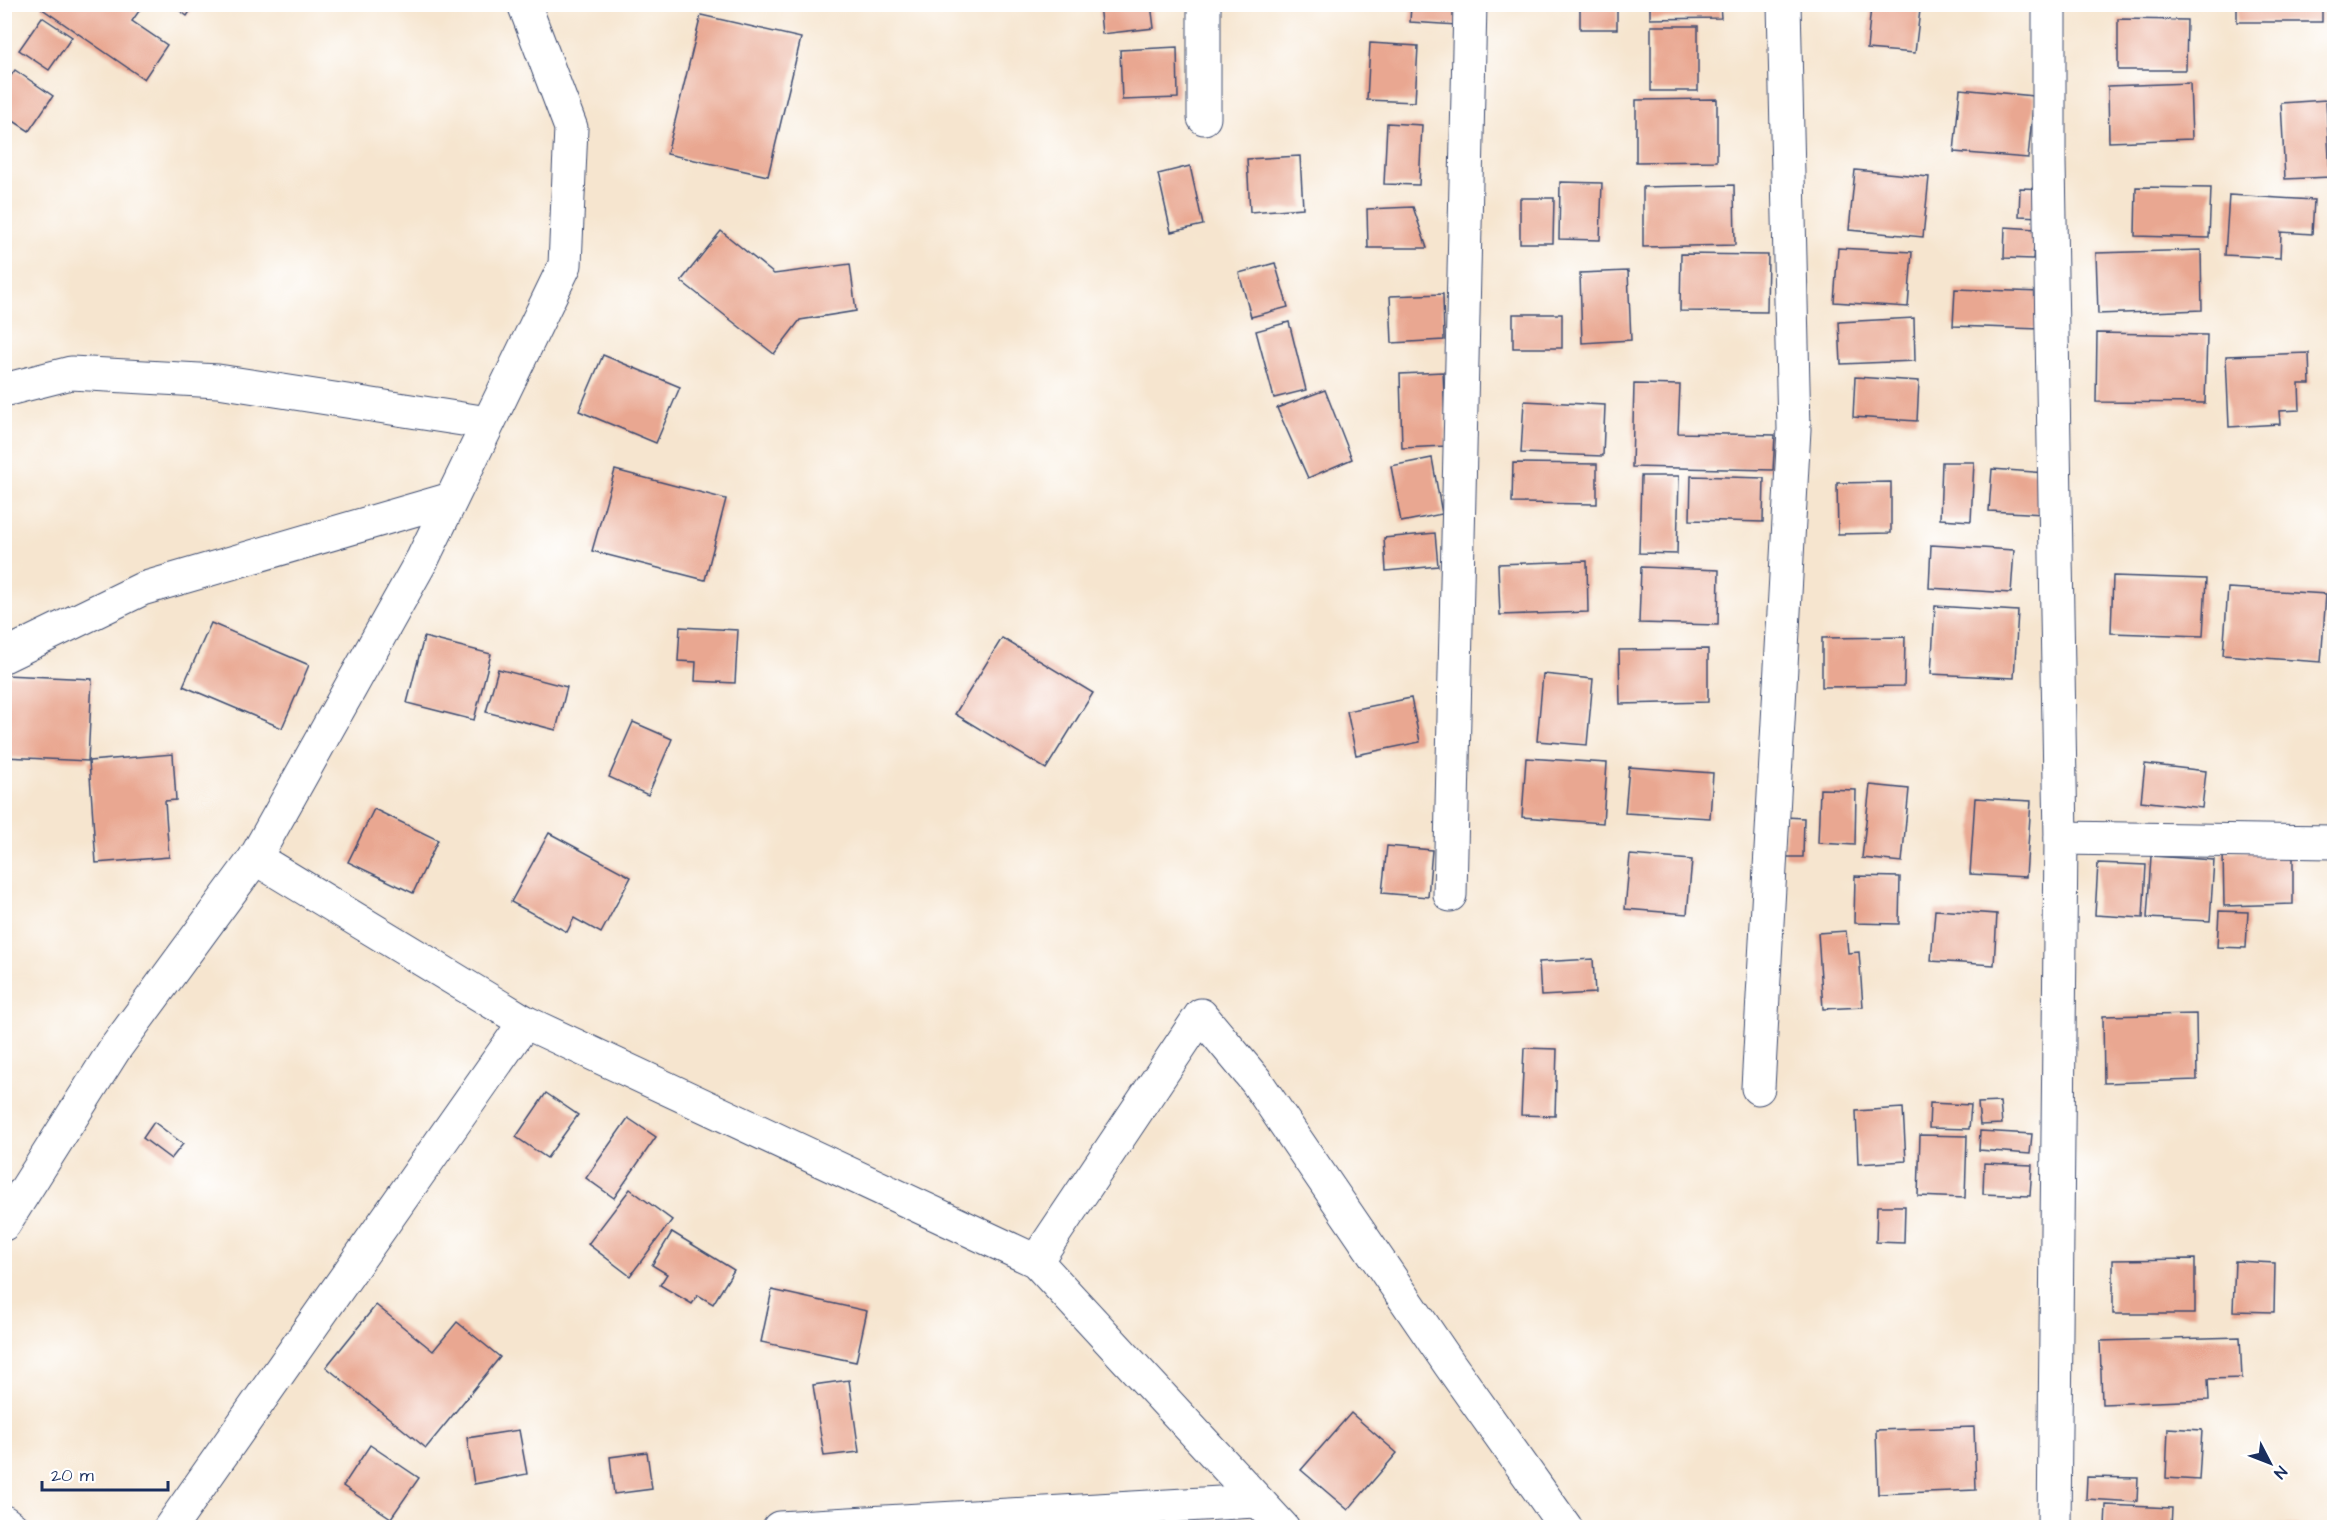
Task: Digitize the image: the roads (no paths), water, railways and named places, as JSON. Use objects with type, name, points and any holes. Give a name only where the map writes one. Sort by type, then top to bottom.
[{"type":"street","points":[[4,1224],[114,1050],[255,858],[423,558],[565,265],[571,128],[524,4]]},
{"type":"street","points":[[1204,4],[1204,118]]},
{"type":"street","points":[[1450,895],[1470,4]]},
{"type":"street","points":[[1758,1088],[1794,429],[1784,4]]},
{"type":"street","points":[[2049,4],[2049,175],[2061,838],[2054,1527]]},
{"type":"street","points":[[4,390],[71,373],[218,381],[488,423]]},
{"type":"street","points":[[4,656],[142,589],[451,499]]},
{"type":"street","points":[[2061,838],[2334,842]]},
{"type":"street","points":[[255,858],[525,1022],[1036,1261],[1282,1527]]},
{"type":"street","points":[[1036,1261],[1201,1015],[1256,1081],[1450,1365],[1566,1527]]},
{"type":"street","points":[[170,1527],[525,1022]]},
{"type":"street","points":[[779,1527],[1256,1501]]},
{"type":"street","points":[[4,1522],[12,1527]]}]
